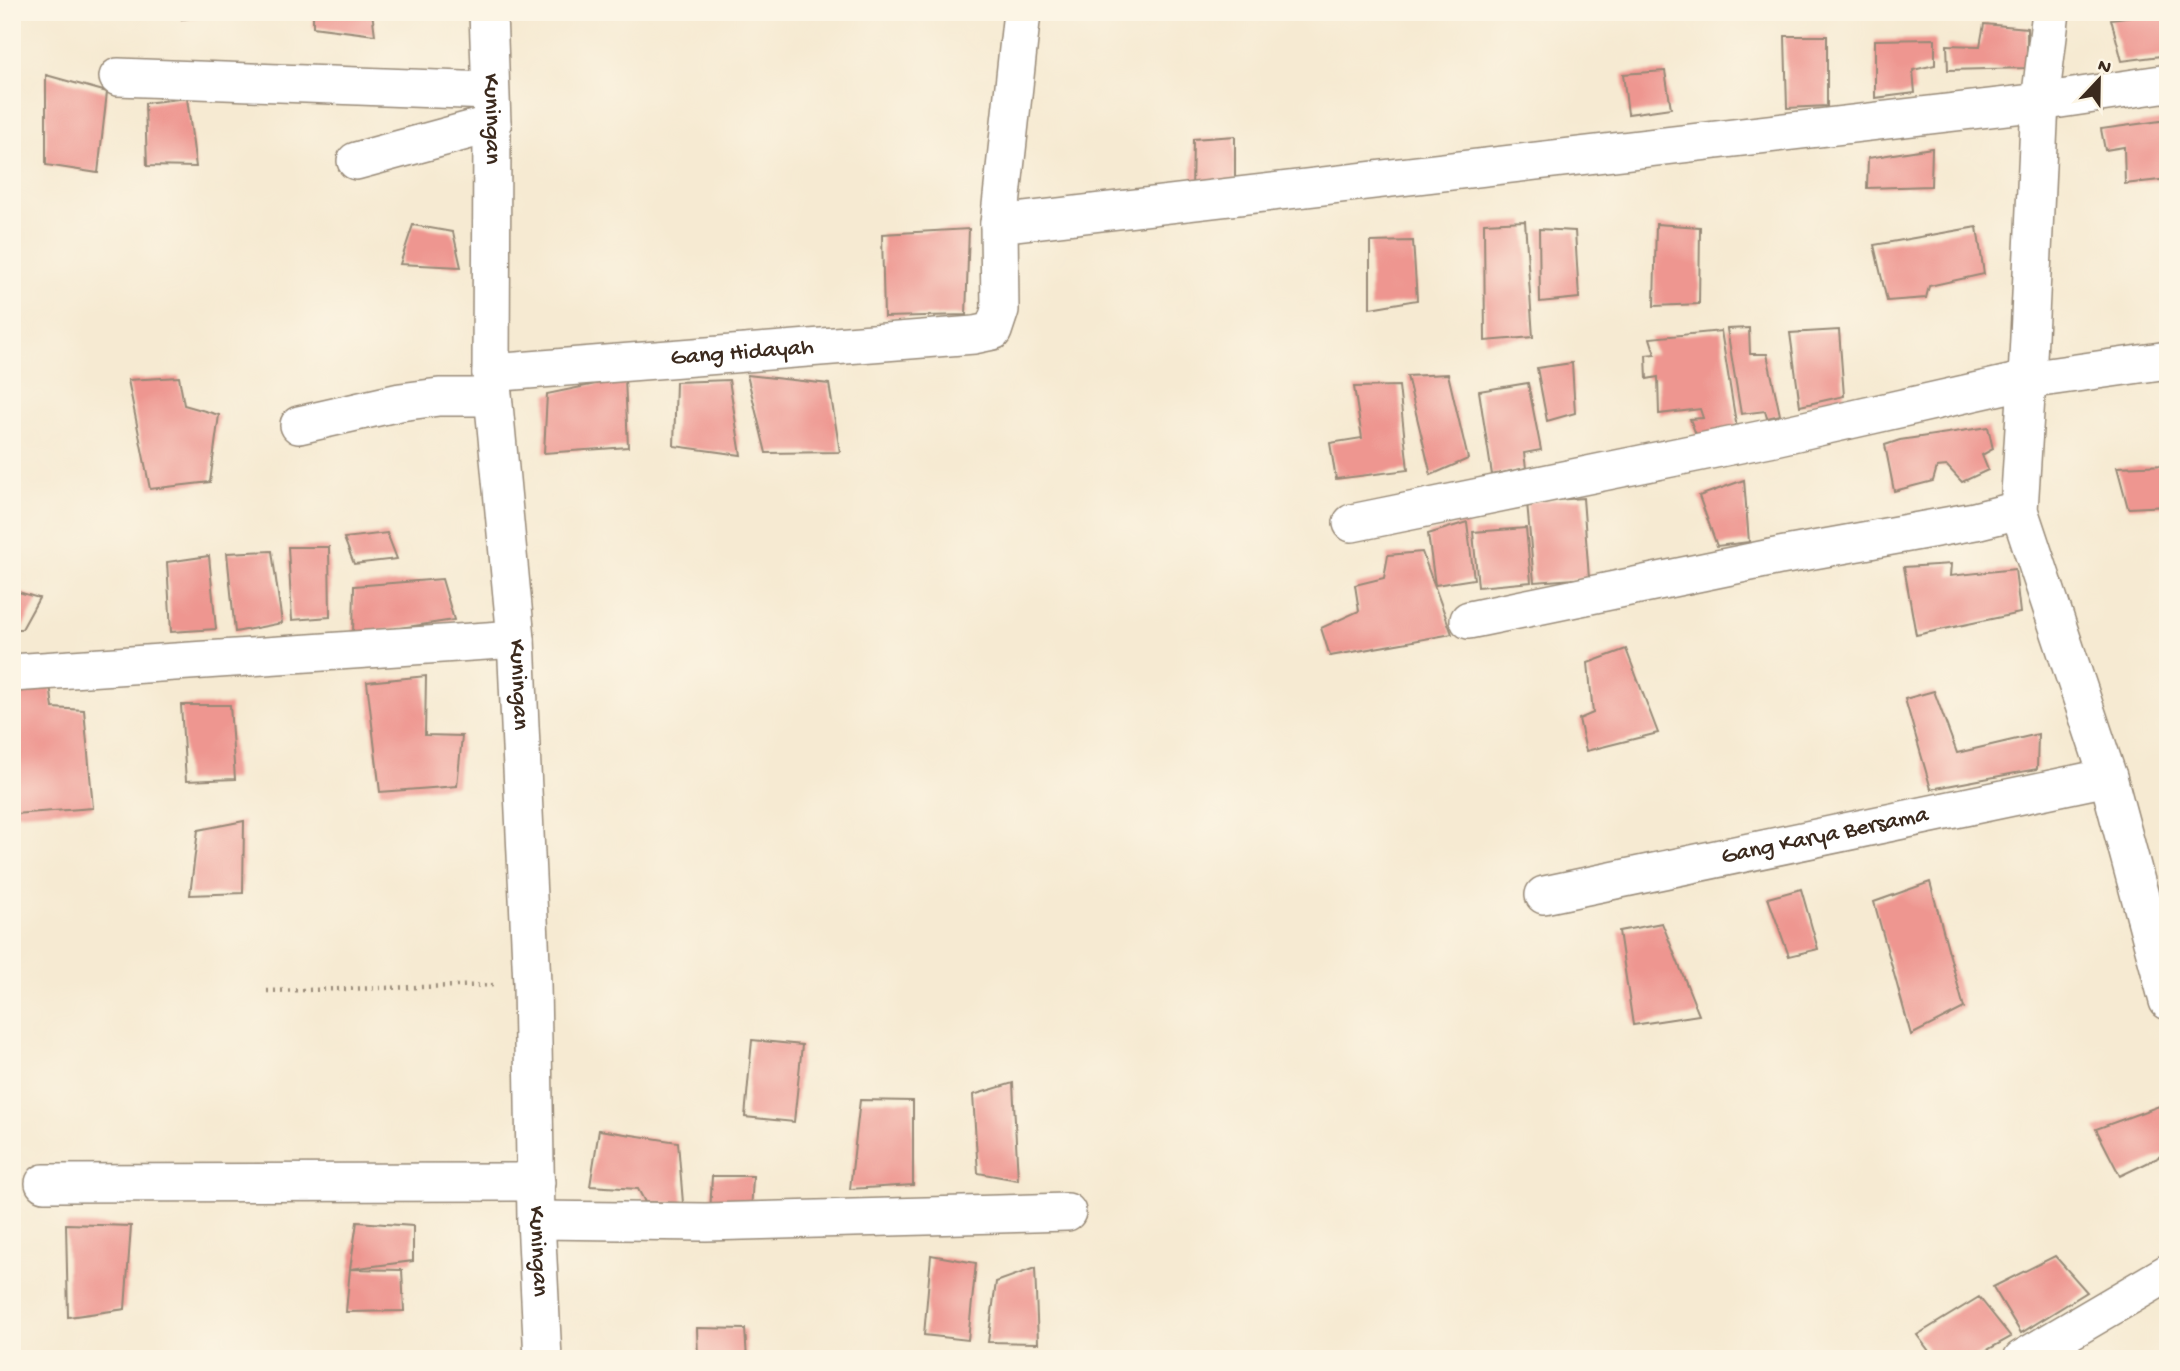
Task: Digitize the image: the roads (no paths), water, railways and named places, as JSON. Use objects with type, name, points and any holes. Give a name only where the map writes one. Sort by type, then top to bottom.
[{"type":"street","name":"Kuningan","points":[[488,12],[492,385],[516,639],[532,984],[536,1220],[543,1359]]},
{"type":"street","points":[[1022,12],[999,224],[2040,102],[2168,83]]},
{"type":"street","points":[[2051,12],[2040,102],[2019,510],[2108,777],[2168,1001]]},
{"type":"street","points":[[118,77],[491,108]]},
{"type":"street","points":[[356,161],[491,108]]},
{"type":"street","name":"Gang Hidayah","points":[[299,425],[492,385],[993,331],[1000,310],[999,224]]},
{"type":"street","points":[[1352,523],[1774,437],[2027,380],[2168,360]]},
{"type":"street","points":[[1469,620],[1780,556],[1975,521],[2019,510]]},
{"type":"street","points":[[12,673],[516,639]]},
{"type":"street","name":"Gang Karya Bersama","points":[[1544,895],[2108,777]]},
{"type":"street","points":[[44,1183],[536,1182]]},
{"type":"street","points":[[536,1220],[706,1222],[1067,1212]]},
{"type":"street","points":[[2022,1359],[2168,1273]]}]
